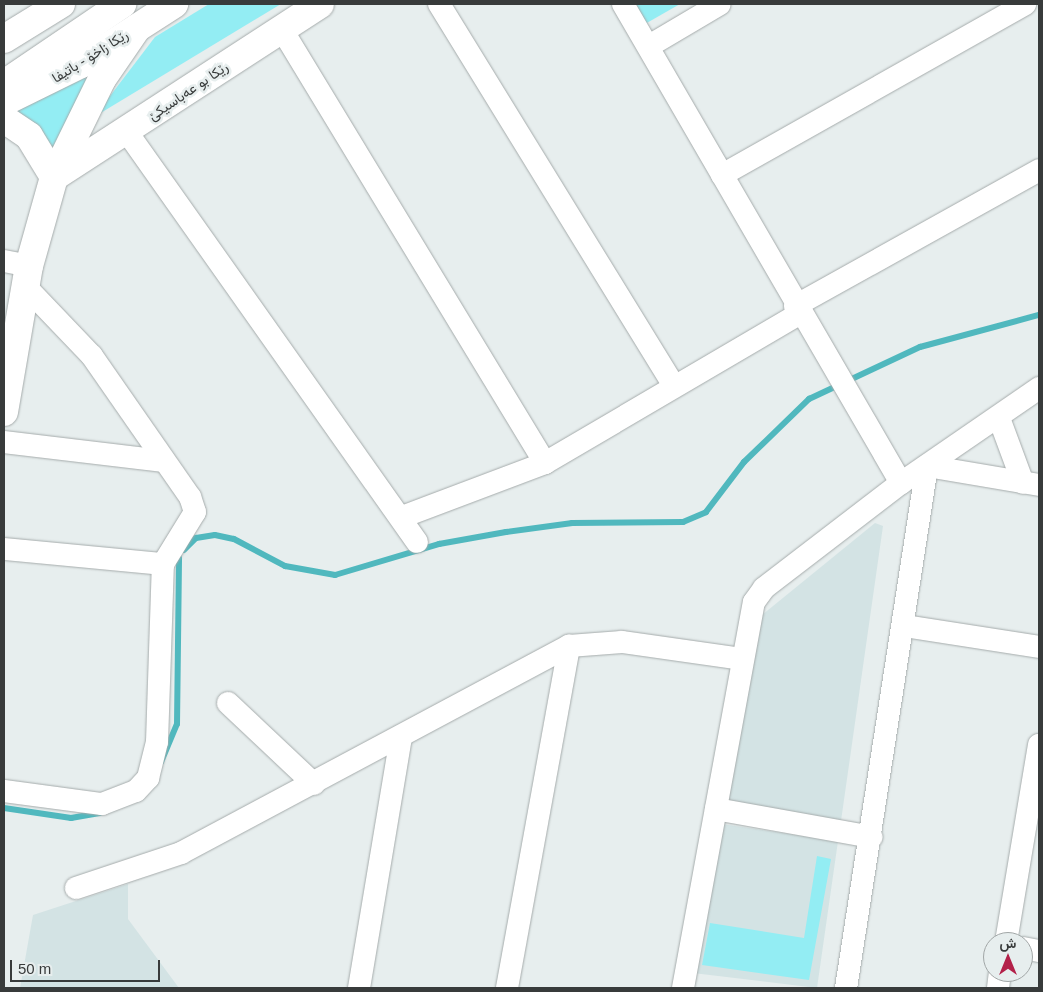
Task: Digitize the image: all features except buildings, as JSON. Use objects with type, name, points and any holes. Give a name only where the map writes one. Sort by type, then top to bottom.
[{"type":"main road","points":[[4,39],[61,4]]},
{"type":"main road","points":[[4,84],[122,4]]},
{"type":"main road","name":"رێکا زاخۆ - باتیفا","points":[[4,102],[67,72],[174,4]]},
{"type":"main road","name":"رێكا بو عه‌باسيكێ","points":[[54,177],[127,132],[320,4]]},
{"type":"main road","points":[[4,405],[20,271],[54,177],[102,79],[140,24]]},
{"type":"main road","points":[[4,119],[28,136],[54,177]]},
{"type":"street","points":[[439,4],[674,386]]},
{"type":"street","points":[[623,4],[649,46],[797,310],[901,483]]},
{"type":"street","points":[[649,46],[720,4]]},
{"type":"street","points":[[722,175],[1025,4]]},
{"type":"street","points":[[282,28],[544,463]]},
{"type":"street","points":[[127,132],[402,517],[417,542]]},
{"type":"street","points":[[402,517],[544,463],[797,310],[1039,170]]},
{"type":"street","points":[[4,791],[102,804],[136,791],[148,778],[156,751],[163,564],[195,512],[190,497],[92,356],[20,271]]},
{"type":"street","points":[[683,988],[749,614],[764,588],[901,483],[999,418],[1039,388]]},
{"type":"street","points":[[999,418],[1031,484]]},
{"type":"street","points":[[4,442],[164,461]]},
{"type":"street","points":[[927,466],[1031,484]]},
{"type":"street","points":[[846,988],[905,626],[927,466]]},
{"type":"street","points":[[4,549],[163,564]]},
{"type":"street","points":[[905,626],[1039,646]]},
{"type":"street","points":[[76,888],[181,853],[314,784],[569,646],[622,642],[741,659]]},
{"type":"street","points":[[507,988],[569,646]]},
{"type":"street","points":[[228,702],[314,784]]},
{"type":"street","points":[[359,988],[401,736]]},
{"type":"street","points":[[1008,932],[1035,797],[1039,745]]},
{"type":"street","points":[[716,809],[870,837]]},
{"type":"shaded area","points":[[209,4],[281,4],[94,117],[155,37]]},
{"type":"shaded area","points":[[633,4],[680,4],[645,24]]},
{"type":"shaded area","points":[[92,68],[53,154],[42,130],[7,111]]},
{"type":"shaded area","points":[[875,523],[883,526],[841,821],[724,800],[751,624]]},
{"type":"shaded area","points":[[715,823],[838,841],[817,988],[693,973]]},
{"type":"shaded area","points":[[817,856],[831,859],[809,980],[702,965],[710,923],[804,938]]},
{"type":"shaded area","points":[[128,884],[128,919],[179,988],[20,988],[33,915]]},
{"type":"waterway","points":[[184,550],[196,538],[215,535],[234,539],[285,566],[335,575],[439,544],[506,532],[572,523],[683,522],[706,512],[744,462],[809,399],[920,347],[1039,315]]},
{"type":"waterway","points":[[161,762],[177,724],[179,558]]},
{"type":"waterway","points":[[4,808],[71,818],[100,813]]}]
